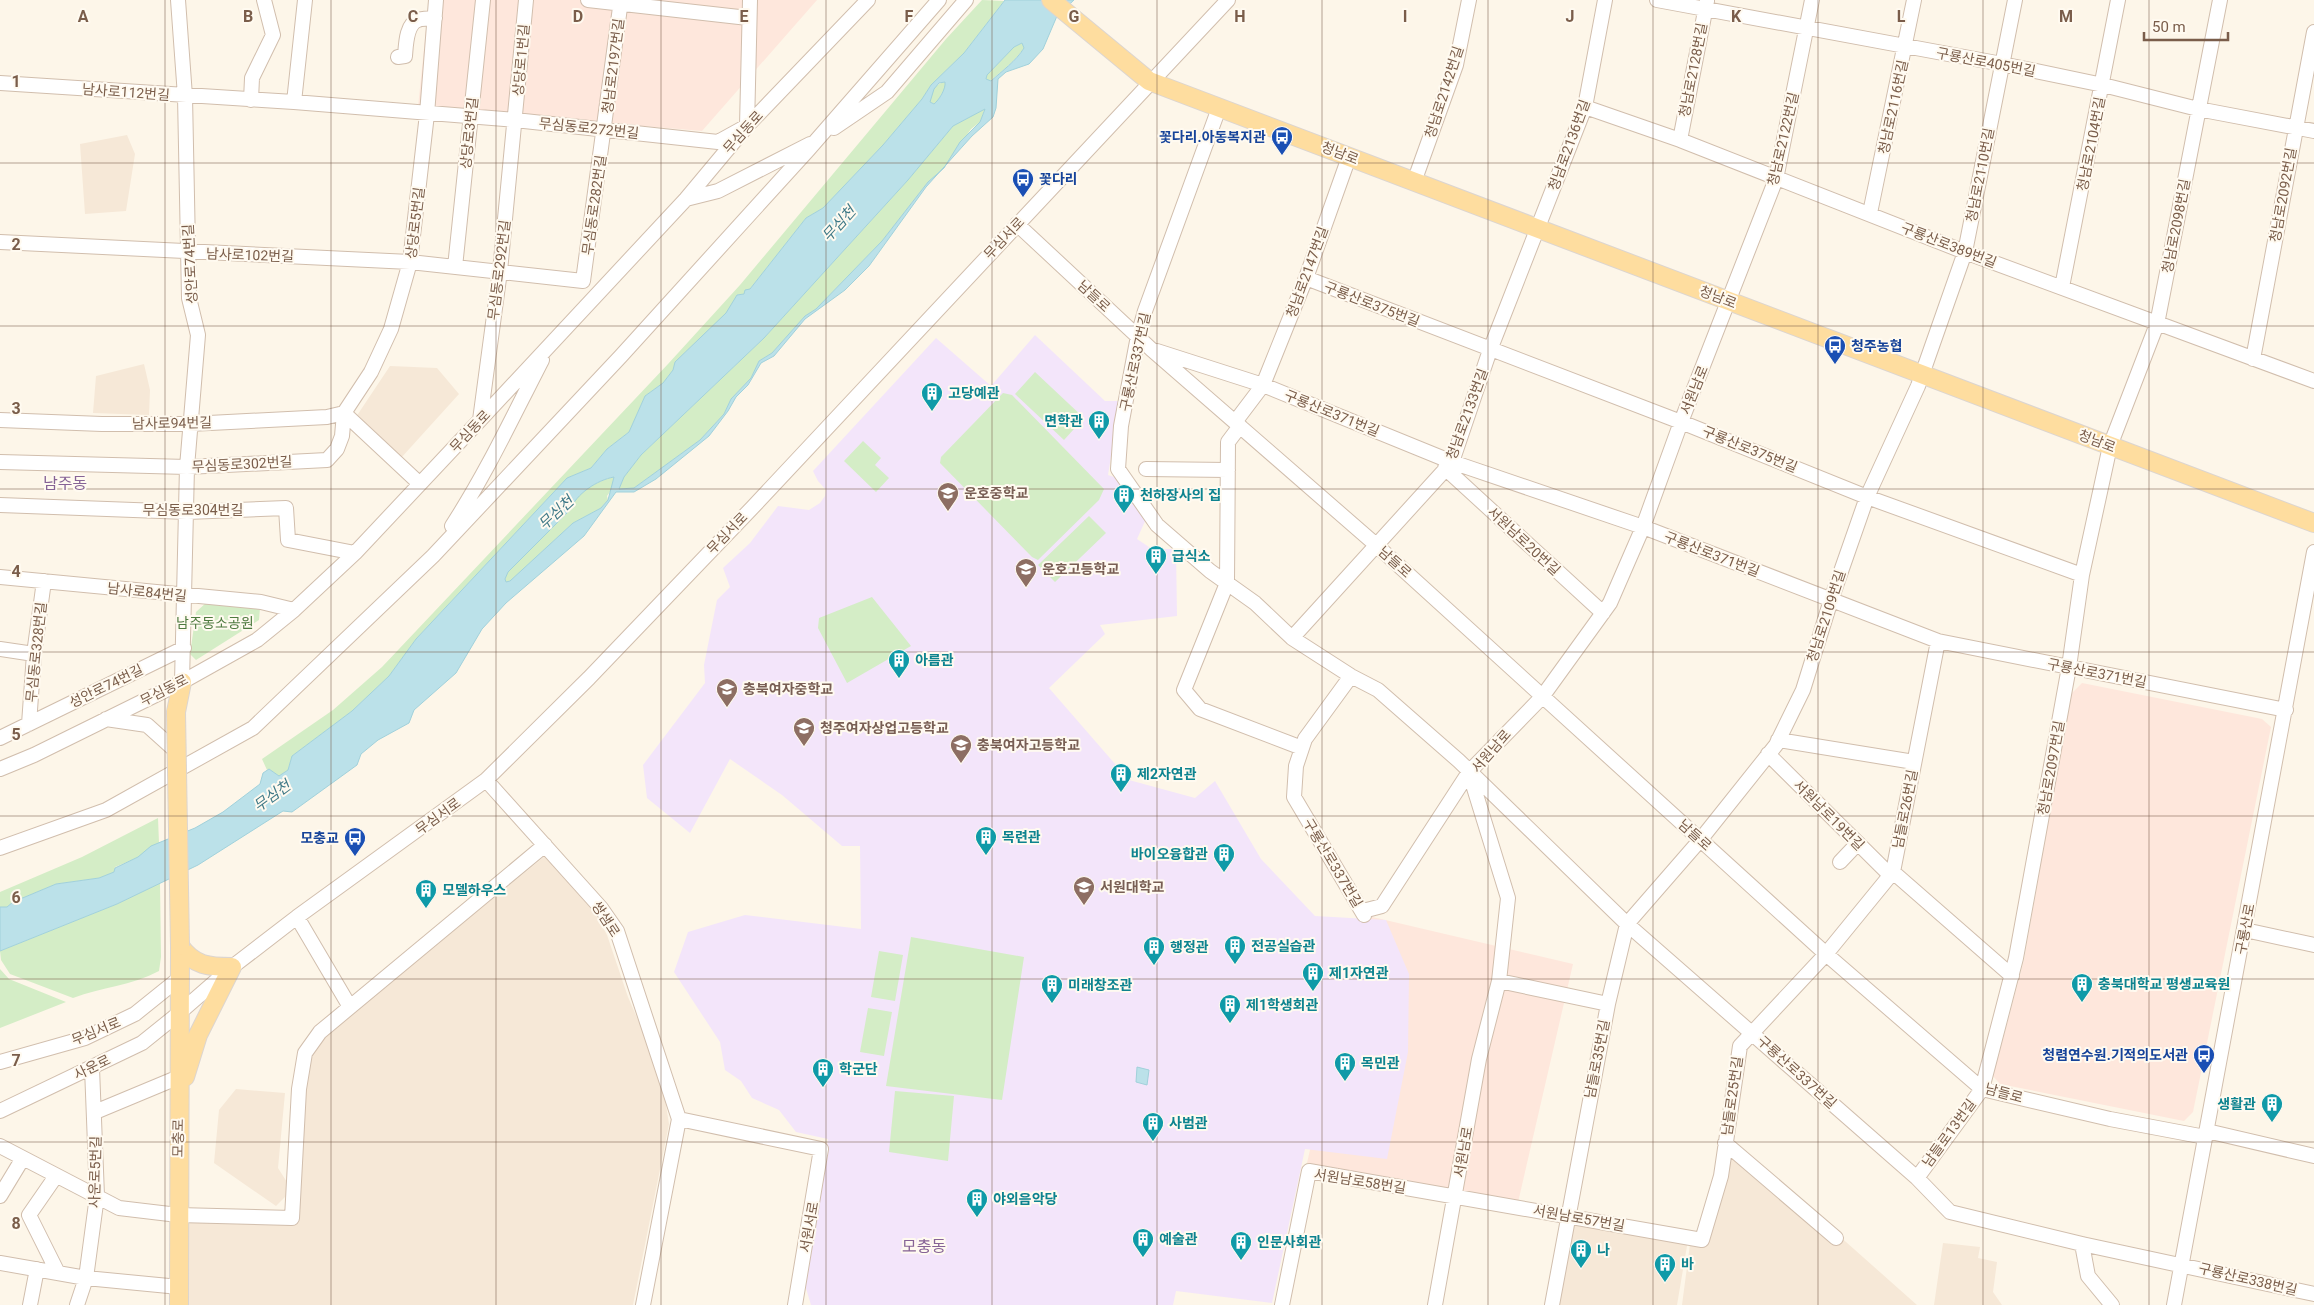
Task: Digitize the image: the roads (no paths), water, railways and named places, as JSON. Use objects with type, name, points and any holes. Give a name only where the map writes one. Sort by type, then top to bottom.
[{"type":"main road","name":"청남로","points":[[1051,0],[1150,81],[2314,523]]},
{"type":"main road","name":"모충로","points":[[179,1305],[178,1014],[181,974],[176,712],[182,682]]},
{"type":"main road","points":[[179,1104],[198,1035],[232,968],[201,965],[189,957],[180,946]]},
{"type":"street","name":"성안로74번길","points":[[178,0],[185,96],[188,298],[198,335],[188,467],[182,682]]},
{"type":"street","points":[[251,100],[252,78],[273,35],[264,0]]},
{"type":"street","points":[[294,102],[305,0]]},
{"type":"street","name":"상당로5번길","points":[[344,412],[371,372],[391,329],[410,262],[427,114],[436,0]]},
{"type":"street","name":"상당로3번길","points":[[455,267],[483,0]]},
{"type":"street","name":"상당로1번길","points":[[515,120],[526,0]]},
{"type":"street","points":[[588,0],[621,1]]},
{"type":"street","points":[[747,126],[748,18],[750,0]]},
{"type":"street","name":"무심동로","points":[[0,769],[34,755],[182,682],[257,640],[294,610],[355,553],[420,484],[686,199],[747,126],[868,0]]},
{"type":"street","points":[[0,848],[106,810],[253,728],[433,556],[621,356],[817,140],[939,0]]},
{"type":"street","points":[[686,199],[718,191],[817,140],[888,92],[966,0]]},
{"type":"street","name":"무심서로","points":[[178,1014],[232,968],[297,917],[486,780],[589,678],[752,508],[1150,81],[1228,0]]},
{"type":"street","name":"청남로2142번길","points":[[1414,182],[1456,65],[1469,0]]},
{"type":"street","name":"청남로2136번길","points":[[1538,229],[1585,107],[1605,0]]},
{"type":"street","name":"구룡산로405번길","points":[[1657,0],[1706,4],[1806,29],[2002,64],[2103,85],[2198,108],[2314,131]]},
{"type":"street","name":"청남로2122번길","points":[[1730,302],[1776,179],[1812,0]]},
{"type":"street","name":"청남로2116번길","points":[[1870,213],[1906,47],[1914,0]]},
{"type":"street","name":"청남로2110번길","points":[[1921,374],[1965,252],[2015,0]]},
{"type":"street","name":"청남로2104번길","points":[[2062,287],[2103,85],[2118,0]]},
{"type":"street","name":"청남로2098번길","points":[[2110,446],[2157,324],[2220,0]]},
{"type":"street","name":"청남로2197번길","points":[[605,130],[621,1],[748,18]]},
{"type":"street","name":"청남로2128번길","points":[[1680,140],[1706,4]]},
{"type":"street","points":[[398,57],[405,56],[406,41],[412,24],[418,20],[435,18]]},
{"type":"street","name":"청남로2092번길","points":[[2253,359],[2314,32]]},
{"type":"street","name":"남사로112번길","points":[[0,83],[294,102],[427,114]]},
{"type":"street","name":"구룡산로389번길","points":[[1585,107],[1680,140],[1776,179],[1870,213],[1965,252],[2314,381]]},
{"type":"street","name":"구룡산로337번길","points":[[1219,108],[1138,336],[1121,426],[1118,469],[1157,525],[1227,583],[1255,603],[1292,638],[1351,676],[1378,690],[1469,772],[1627,924],[1752,1031],[1917,1178],[1950,1212],[2082,1244],[2181,1264]]},
{"type":"street","name":"무심동로272번길","points":[[427,114],[515,120],[718,142],[747,126]]},
{"type":"street","name":"무심동로292번길","points":[[480,420],[500,272],[515,120]]},
{"type":"street","name":"무심동로282번길","points":[[583,281],[605,130]]},
{"type":"street","name":"청남로2147번길","points":[[1237,424],[1263,385],[1306,278],[1349,157]]},
{"type":"street","name":"남들로","points":[[1017,224],[1151,350],[1376,544],[1826,954],[1982,1089],[2110,1119],[2206,1134],[2314,1156]]},
{"type":"street","name":"청남로2133번길","points":[[1292,638],[1448,465],[1490,350],[1538,229]]},
{"type":"street","name":"남사로102번길","points":[[0,242],[410,262],[583,281]]},
{"type":"street","name":"구룡산로375번길","points":[[1306,278],[1681,422],[1867,496],[2082,575]]},
{"type":"street","points":[[583,281],[597,294]]},
{"type":"street","name":"서원남로","points":[[1435,1305],[1456,1197],[1479,1059],[1499,981],[1508,898],[1469,772],[1542,696],[1610,602],[1643,528],[1681,422],[1730,302]]},
{"type":"street","points":[[433,556],[483,478],[550,344]]},
{"type":"street","name":"구룡산로371번길","points":[[1151,350],[1263,385],[1448,465],[1643,528],[1938,641],[2286,710]]},
{"type":"street","name":"청남로2109번길","points":[[1701,839],[1778,740],[1803,690],[1830,600],[1867,496],[1918,386],[1921,374]]},
{"type":"street","points":[[344,412],[420,484]]},
{"type":"street","name":"남사로94번길","points":[[0,420],[102,424],[190,424],[327,417],[344,412]]},
{"type":"street","name":"무심동로302번길","points":[[0,462],[188,467],[326,460],[337,449],[342,436],[344,412]]},
{"type":"street","points":[[1237,424],[1228,442],[1227,583],[1184,690],[1200,709],[1302,748]]},
{"type":"street","name":"청남로2097번길","points":[[1982,1089],[2012,976],[2069,667],[2082,575],[2110,446]]},
{"type":"street","name":"서원남로20번길","points":[[1448,465],[1602,613]]},
{"type":"street","points":[[1146,470],[1228,470]]},
{"type":"street","name":"무심동로304번길","points":[[0,505],[187,512],[286,508],[288,540],[355,553]]},
{"type":"street","name":"구룡산로","points":[[2174,1305],[2314,552]]},
{"type":"street","name":"남사로84번길","points":[[0,577],[262,602],[294,610]]},
{"type":"street","name":"무심동로328번길","points":[[29,724],[34,654],[44,581]]},
{"type":"street","name":"남들로26번길","points":[[1826,954],[1892,874],[1938,641]]},
{"type":"street","name":"성안로74번길","points":[[0,738],[184,648]]},
{"type":"street","points":[[0,649],[34,654]]},
{"type":"street","name":"구룡산로337번길","points":[[1351,676],[1305,739],[1296,766],[1294,797],[1364,915],[1363,911],[1382,906],[1469,772]]},
{"type":"street","points":[[106,720],[147,726],[177,752]]},
{"type":"street","points":[[1778,740],[1914,762]]},
{"type":"street","name":"서원남로19번길","points":[[1768,754],[1892,874],[2012,976]]},
{"type":"street","name":"쌍샘로","points":[[486,780],[601,908],[617,931],[679,1119],[643,1305]]},
{"type":"street","name":"남들로35번길","points":[[1552,1305],[1567,1215],[1608,1004],[1627,924],[1701,839]]},
{"type":"street","points":[[1840,862],[1858,843]]},
{"type":"street","points":[[0,1146],[120,1208],[178,1215],[292,1218],[299,1089],[305,1053],[320,1032],[545,845]]},
{"type":"street","points":[[297,917],[350,1007]]},
{"type":"street","points":[[2245,930],[2314,945]]},
{"type":"street","name":"남들로25번길","points":[[1702,1240],[1721,1176],[1740,1046],[1826,954]]},
{"type":"street","name":"무심서로","points":[[0,1062],[85,1038],[136,1014],[181,974]]},
{"type":"street","points":[[1499,981],[1608,1004]]},
{"type":"street","name":"사운로","points":[[0,1111],[92,1068],[142,1042],[178,1014]]},
{"type":"street","name":"사운로5번길","points":[[77,1305],[86,1278],[97,1196],[92,1068]]},
{"type":"street","points":[[95,1112],[179,1077]]},
{"type":"street","name":"남들로13번길","points":[[1917,1178],[1982,1089]]},
{"type":"street","name":"서원서로","points":[[679,1119],[821,1149],[795,1305]]},
{"type":"street","points":[[1725,1144],[1836,1238]]},
{"type":"street","points":[[0,1196],[23,1158]]},
{"type":"street","name":"서원남로58번길","points":[[1282,1305],[1309,1171],[1456,1197]]},
{"type":"street","points":[[56,1176],[29,1215],[58,1273]]},
{"type":"street","name":"서원남로57번길","points":[[1456,1197],[1702,1240]]},
{"type":"street","points":[[2082,1244],[2088,1276],[2112,1305]]},
{"type":"street","points":[[0,1263],[86,1278],[179,1287]]},
{"type":"street","name":"구룡산로338번길","points":[[2181,1264],[2314,1294]]},
{"type":"street","points":[[30,1305],[37,1269]]},
{"type":"water","name":"무심천","points":[[1005,0],[1074,0],[1057,16],[1043,49],[1029,64],[1006,72],[998,79],[996,108],[993,117],[972,136],[946,165],[960,142],[980,122],[985,109],[953,126],[908,180],[764,338],[641,455],[624,477],[619,489],[634,488],[700,440],[724,414],[731,399],[751,378],[759,361],[772,353],[805,316],[816,309],[882,241],[928,182],[940,172],[926,187],[869,266],[845,290],[805,319],[774,356],[761,363],[748,385],[736,397],[709,436],[656,479],[634,492],[616,492],[584,536],[506,603],[482,629],[456,673],[414,710],[409,723],[378,740],[361,754],[357,765],[292,812],[283,811],[198,865],[117,904],[0,951],[0,907],[7,907],[13,902],[56,884],[99,878],[114,872],[115,868],[138,857],[151,846],[195,828],[223,812],[260,784],[263,773],[269,769],[279,776],[288,770],[292,756],[352,711],[389,676],[416,639],[567,478],[591,468],[607,449],[629,432],[645,396],[663,383],[673,370],[675,362],[726,313],[737,295],[744,294],[745,290],[750,289],[806,218],[823,208],[883,145],[922,99],[931,85],[964,53]],"holes":[[[1022,43],[1024,48],[1013,62],[991,81],[986,79],[987,75],[1014,47]],[[945,82],[940,97],[934,104],[930,102],[934,89],[939,83]],[[614,477],[608,500],[601,508],[573,523],[510,581],[506,582],[505,579],[508,572],[570,510],[582,493]]]},
{"type":"water","points":[[1137,1067],[1149,1070],[1147,1085],[1136,1082]]},
{"type":"place","name":"꽃다리.아동복지관","points":[[1282,156]]},
{"type":"place","name":"꽃다리","points":[[1023,198]]},
{"type":"place","name":"청주농협","points":[[1835,365]]},
{"type":"place","name":"고당예관","points":[[932,412]]},
{"type":"place","name":"면학관","points":[[1099,440]]},
{"type":"place","name":"운호중학교","points":[[948,512]]},
{"type":"place","name":"천하장사의 집","points":[[1124,514]]},
{"type":"place","name":"급식소","points":[[1156,575]]},
{"type":"place","name":"운호고등학교","points":[[1026,588]]},
{"type":"place","name":"아름관","points":[[899,679]]},
{"type":"place","name":"충북여자중학교","points":[[727,708]]},
{"type":"place","name":"청주여자상업고등학교","points":[[804,747]]},
{"type":"place","name":"충북여자고등학교","points":[[961,764]]},
{"type":"place","name":"제2자연관","points":[[1121,793]]},
{"type":"place","name":"목련관","points":[[986,856]]},
{"type":"place","name":"모충교","points":[[355,857]]},
{"type":"place","name":"바이오융합관","points":[[1224,873]]},
{"type":"place","name":"서원대학교","points":[[1084,906]]},
{"type":"place","name":"모델하우스","points":[[426,909]]},
{"type":"place","name":"전공실습관","points":[[1235,965]]},
{"type":"place","name":"행정관","points":[[1154,966]]},
{"type":"place","name":"제1자연관","points":[[1313,992]]},
{"type":"place","name":"충북대학교 평생교육원","points":[[2082,1003]]},
{"type":"place","name":"미래창조관","points":[[1052,1004]]},
{"type":"place","name":"제1학생회관","points":[[1230,1024]]},
{"type":"place","name":"청렴연수원.기적의도서관","points":[[2204,1074]]},
{"type":"place","name":"목민관","points":[[1345,1082]]},
{"type":"place","name":"학군단","points":[[823,1088]]},
{"type":"place","name":"생활관","points":[[2272,1123]]},
{"type":"place","name":"사범관","points":[[1153,1142]]},
{"type":"place","name":"야외음악당","points":[[977,1218]]},
{"type":"place","name":"예술관","points":[[1143,1258]]},
{"type":"place","name":"인문사회관","points":[[1241,1261]]},
{"type":"place","name":"나","points":[[1581,1269]]},
{"type":"place","name":"바","points":[[1665,1283]]},
{"type":"district","name":"남주동","points":[[65,483]]},
{"type":"district","name":"모충동","points":[[924,1246]]},
{"type":"park label","name":"남주동소공원","points":[[215,623]]}]
